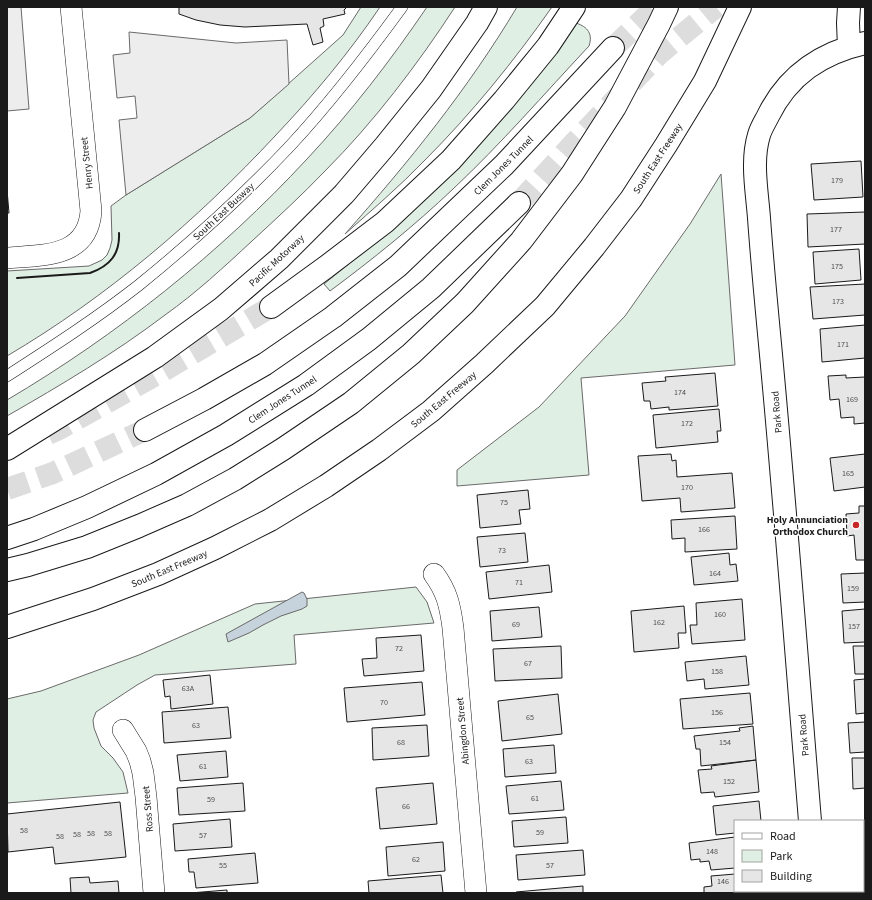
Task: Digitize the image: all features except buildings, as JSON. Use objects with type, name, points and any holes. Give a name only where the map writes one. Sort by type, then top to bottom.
[{"type":"main road","name":"Pacific Motorway","points":[[7,449],[155,357],[222,309],[279,259],[344,194],[385,146],[431,89],[477,23],[486,7]]},
{"type":"main road","points":[[271,307],[385,222],[451,160],[504,100],[548,46],[574,7]]},
{"type":"main road","points":[[7,570],[87,548],[187,505],[235,479],[351,404],[411,354],[465,303],[521,241],[572,174],[615,107],[667,7]]},
{"type":"main road","name":"South East Freeway","points":[[7,627],[93,599],[158,574],[215,548],[270,520],[326,486],[379,450],[431,411],[484,364],[545,306],[594,248],[631,199],[705,81],[740,7]]},
{"type":"main road","points":[[849,7],[848,23],[857,45]]},
{"type":"main road","name":"Park Road","points":[[810,820],[756,179],[756,147],[763,124],[773,104],[789,83],[813,63],[830,54],[857,45]]},
{"type":"main road","name":"Clem Jones Tunnel","points":[[145,430],[204,400],[265,364],[333,317],[398,266],[504,165],[613,48]]},
{"type":"main road","name":"Clem Jones Tunnel","points":[[7,538],[34,529],[87,507],[156,474],[226,435],[306,385],[370,339],[431,288],[519,203]]},
{"type":"street","name":"Henry Street","points":[[7,258],[53,254],[72,246],[87,232],[90,221],[91,211],[71,7]]},
{"type":"street","name":"Abingdon Street","points":[[434,574],[446,593],[451,614],[476,893]]},
{"type":"street","name":"Ross Street","points":[[123,730],[136,751],[143,773],[154,893]]},
{"type":"lane","name":"South East Busway","points":[[7,376],[80,328],[138,286],[186,246],[242,195],[290,146],[342,86],[402,7]]},
{"type":"green space","points":[[361,7],[380,7],[356,41],[317,90],[214,198],[115,283],[80,309],[7,356],[7,271],[89,266],[102,260],[107,255],[112,240],[111,206],[126,195],[250,118],[343,35]]},
{"type":"green space","points":[[427,7],[455,7],[426,50],[377,113],[343,153],[298,198],[199,289],[176,307],[107,355],[7,416],[7,400],[88,348],[166,290],[239,227],[274,194],[355,104],[385,66]]},
{"type":"green space","points":[[517,7],[552,7],[508,67],[459,124],[406,179],[345,234],[392,180],[458,96]]},
{"type":"green space","points":[[576,23],[584,27],[590,35],[589,46],[471,172],[393,242],[330,291],[324,284],[377,241]]},
{"type":"green space","points":[[721,174],[735,365],[581,378],[589,475],[457,486],[457,470],[539,407],[625,316],[690,224]]},
{"type":"green space","points":[[416,587],[427,602],[434,623],[294,635],[296,664],[155,675],[96,712],[93,720],[94,728],[101,746],[113,758],[123,772],[128,793],[7,803],[7,699],[41,691],[139,655],[255,604]]},
{"type":"shaded area","points":[[7,7],[21,7],[29,109],[7,111]]},
{"type":"shaded area","points":[[129,32],[236,43],[287,40],[289,84],[250,118],[126,195],[119,120],[137,118],[135,96],[117,98],[113,55],[130,53]]},
{"type":"shaded area","points":[[302,592],[307,599],[307,606],[281,616],[228,642],[226,634]]},
{"type":"tunnel","points":[[613,48],[656,7]]},
{"type":"tunnel","points":[[519,203],[659,54],[716,7]]},
{"type":"tunnel","points":[[48,434],[163,371],[271,307]]},
{"type":"tunnel","points":[[7,489],[53,473],[145,430]]},
{"type":"wall","points":[[17,278],[90,273],[97,270],[108,263],[116,253],[119,233]]},
{"type":"place","name":"Holy Annunciation Orthodox Church","points":[[856,525]]}]
